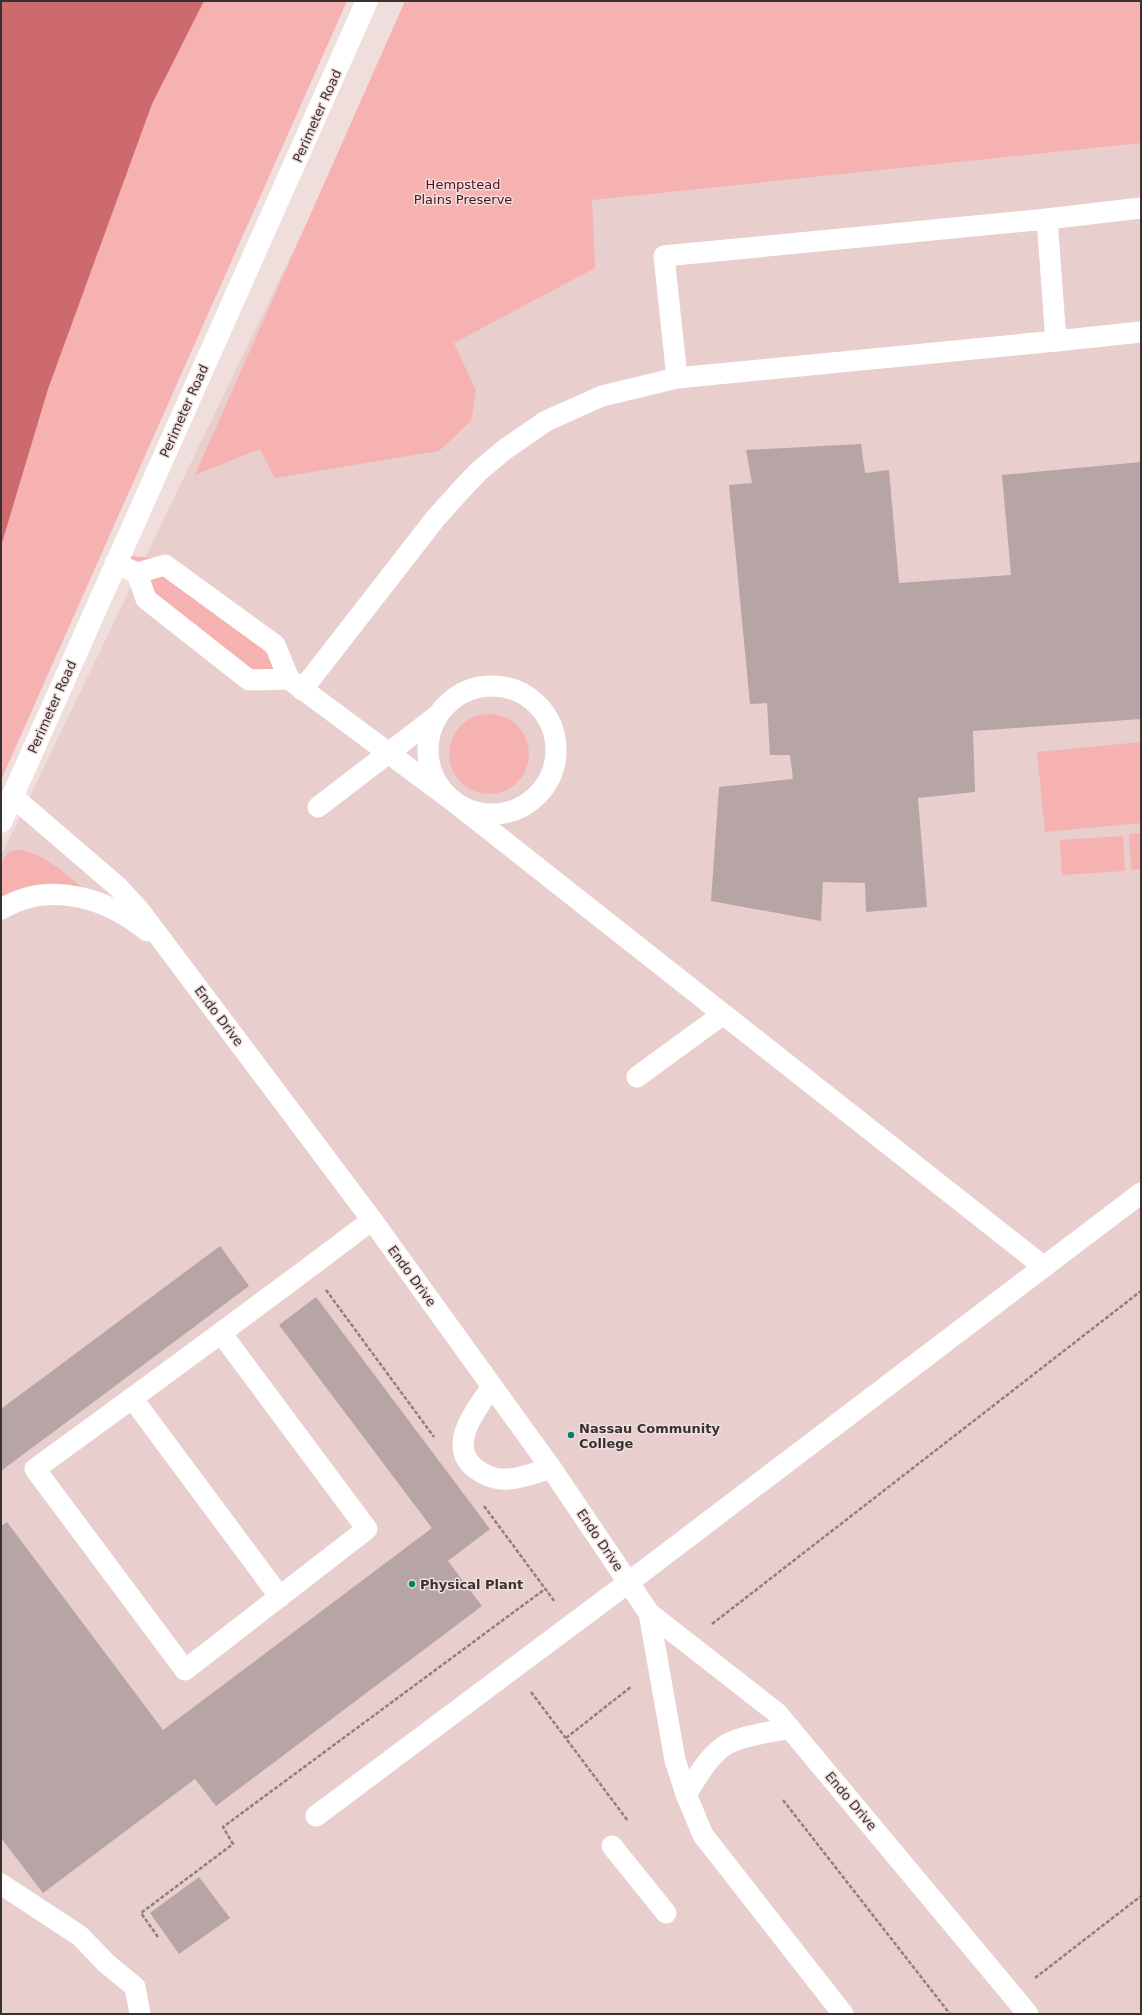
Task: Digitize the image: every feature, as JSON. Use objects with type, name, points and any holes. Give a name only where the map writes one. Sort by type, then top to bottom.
[{"type":"street","name":"Perimeter Road","points":[[1,822],[115,563],[367,1]]},
{"type":"lane","points":[[677,378],[664,256],[1047,219],[1141,208]]},
{"type":"lane","points":[[1047,219],[1056,341]]},
{"type":"lane","points":[[296,684],[435,519],[479,471],[504,450],[546,421],[602,396],[677,378],[1141,332]]},
{"type":"lane","points":[[115,563],[137,572],[164,565],[275,645],[296,684],[453,801],[1044,1267]]},
{"type":"lane","points":[[137,572],[146,599],[249,680],[296,684]]},
{"type":"lane","points":[[483,687],[504,688],[525,696],[542,710],[552,729],[556,750],[553,772],[542,791],[527,804],[510,812],[490,815],[471,812],[453,801],[439,786],[430,767],[428,745],[433,724],[438,715],[445,706],[462,693],[483,687]]},
{"type":"lane","points":[[318,807],[438,715]]},
{"type":"lane","name":"Endo Drive","points":[[12,796],[118,887],[140,911],[372,1220],[552,1468],[650,1613],[777,1713],[1028,2014]]},
{"type":"lane","name":"Endo Drive","points":[[1,909],[28,898],[53,895],[77,896],[104,903],[132,919],[166,946]]},
{"type":"lane","points":[[637,1078],[723,1014]]},
{"type":"lane","points":[[316,1816],[629,1582],[1141,1193]]},
{"type":"lane","points":[[222,1333],[367,1529],[185,1670],[35,1469],[222,1333],[372,1220]]},
{"type":"lane","points":[[492,1386],[471,1416],[462,1443],[468,1463],[484,1475],[506,1480],[552,1468]]},
{"type":"lane","points":[[132,1398],[280,1597]]},
{"type":"lane","name":"Endo Drive","points":[[650,1613],[675,1760],[686,1794],[703,1835],[843,2014]]},
{"type":"lane","points":[[686,1794],[704,1767],[724,1746],[739,1739],[789,1728]]},
{"type":"lane","points":[[612,1846],[666,1913]]},
{"type":"lane","points":[[1,1884],[80,1936],[106,1963],[135,1987],[140,2014]]},
{"type":"path","points":[[322,1286],[438,1442]]},
{"type":"path","points":[[688,1643],[1141,1291]]},
{"type":"path","points":[[484,1505],[572,1625]]},
{"type":"path","points":[[158,1937],[141,1913],[233,1844],[223,1827],[545,1588]]},
{"type":"path","points":[[566,1738],[659,1666]]},
{"type":"path","points":[[513,1668],[636,1830],[612,1846]]},
{"type":"path","points":[[783,1800],[950,2014]]},
{"type":"path","points":[[1030,1982],[1141,1896]]},
{"type":"shaded area","points":[[1,1],[204,1],[152,104],[48,389],[1,546]]},
{"type":"shaded area","name":"Nassau Community College","points":[[414,1],[1141,1],[1141,2014],[1,2014],[1,856]]},
{"type":"green space","points":[[1,1],[347,1],[1,780]]},
{"type":"green space","name":"Hempstead Plains Preserve","points":[[405,1],[1141,1],[1141,143],[592,200],[595,268],[454,343],[476,391],[471,421],[439,451],[275,478],[260,449],[195,475]]},
{"type":"green space","points":[[120,555],[163,559],[301,683],[249,680],[136,591]]},
{"type":"green space","points":[[489,714],[504,717],[517,726],[526,739],[529,754],[526,769],[517,782],[504,791],[489,794],[474,791],[461,782],[452,769],[449,754],[452,739],[461,726],[474,717]]},
{"type":"green space","points":[[1141,742],[1141,823],[1045,832],[1037,752]]},
{"type":"green space","points":[[1141,833],[1141,869],[1131,870],[1129,834]]},
{"type":"green space","points":[[1123,836],[1125,871],[1062,875],[1060,840]]},
{"type":"green space","points":[[16,850],[26,851],[45,859],[63,871],[87,891],[1,901],[1,862],[8,853]]},
{"type":"building","points":[[861,444],[865,473],[889,470],[899,583],[1011,575],[1002,475],[1141,462],[1141,719],[973,731],[975,792],[918,798],[927,907],[866,912],[865,883],[823,882],[821,921],[711,901],[719,787],[793,779],[790,755],[770,755],[767,703],[750,704],[729,485],[752,483],[746,450]]},
{"type":"building","points":[[220,1246],[249,1286],[1,1471],[1,1409]]},
{"type":"building","name":"Physical Plant","points":[[316,1297],[490,1529],[448,1561],[482,1606],[216,1806],[195,1779],[43,1893],[1,1838],[1,1526],[7,1522],[163,1730],[432,1528],[279,1325]]},
{"type":"building","points":[[199,1877],[230,1918],[179,1954],[150,1913]]},
{"type":"place","name":"Nassau Community College","points":[[571,1435]]},
{"type":"place","name":"Physical Plant","points":[[412,1584]]}]
